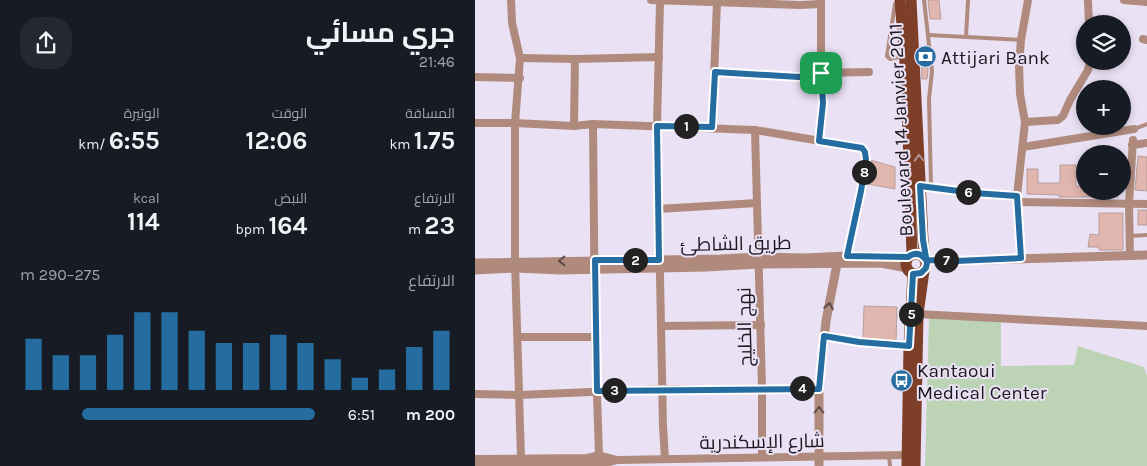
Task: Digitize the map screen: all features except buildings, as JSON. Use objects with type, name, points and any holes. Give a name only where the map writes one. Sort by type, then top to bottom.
[{"type":"main road","name":"Boulevard 14 Janvier 2011","points":[[899,0],[906,75],[918,264]]},
{"type":"main road","name":"Boulevard 14 Janvier 2011","points":[[911,0],[926,186],[918,264]]},
{"type":"main road","points":[[915,466],[918,264]]},
{"type":"main road","points":[[907,460],[909,346],[918,264]]},
{"type":"street","points":[[511,0],[512,23],[520,58],[520,78],[515,123],[515,265],[521,459]]},
{"type":"street","points":[[651,0],[821,2],[823,103],[819,141]]},
{"type":"street","points":[[660,0],[657,126],[665,459]]},
{"type":"street","points":[[1021,258],[1018,199],[1025,122],[1019,80],[1021,40],[1028,0]]},
{"type":"street","points":[[1088,0],[1089,15]]},
{"type":"street","points":[[1124,0],[1147,2]]},
{"type":"street","points":[[712,127],[721,1]]},
{"type":"street","points":[[520,58],[659,57]]},
{"type":"street","points":[[574,126],[575,59]]},
{"type":"street","points":[[1025,122],[1058,120],[1063,116],[1088,70]]},
{"type":"street","points":[[715,72],[799,77],[821,73],[869,72]]},
{"type":"street","points":[[475,77],[520,78]]},
{"type":"street","points":[[475,123],[712,127],[755,130],[859,148],[863,150],[866,160],[847,256]]},
{"type":"street","points":[[593,124],[595,337],[599,459]]},
{"type":"street","points":[[1023,147],[1134,129]]},
{"type":"street","name":"نهج الخليج","points":[[755,130],[761,324],[762,457]]},
{"type":"street","points":[[1130,256],[1129,204],[1133,142],[1147,143]]},
{"type":"street","points":[[926,186],[1018,199],[1147,204]]},
{"type":"street","points":[[658,209],[757,203]]},
{"type":"street","name":"طريق الشاطئ","points":[[475,263],[515,265],[659,264],[847,256],[918,264]]},
{"type":"street","name":"طريق الشاطئ","points":[[759,260],[837,264],[918,264],[1021,258],[1147,256]]},
{"type":"street","points":[[819,466],[819,389],[824,336],[837,264]]},
{"type":"street","name":"طريق الشاطئ","points":[[475,270],[515,265]]},
{"type":"street","points":[[918,314],[1147,326]]},
{"type":"street","points":[[661,326],[761,324]]},
{"type":"street","points":[[517,337],[595,337]]},
{"type":"street","points":[[475,394],[519,395],[662,389],[819,389]]},
{"type":"street","name":"شارع الإسكندرية","points":[[599,459],[617,460],[627,463],[665,459],[688,462],[762,457],[889,455],[907,460]]},
{"type":"street","points":[[475,459],[599,459]]},
{"type":"street","points":[[475,466],[484,464],[561,465],[599,459]]},
{"type":"lane","points":[[899,0],[886,52],[890,59],[904,56]]},
{"type":"lane","points":[[924,0],[932,71],[929,98],[926,186]]},
{"type":"lane","points":[[966,37],[968,0]]},
{"type":"lane","points":[[929,34],[1021,40]]},
{"type":"lane","points":[[1134,129],[1146,125]]},
{"type":"lane","points":[[1130,236],[1147,235]]},
{"type":"lane","points":[[824,336],[859,342],[909,346]]},
{"type":"lane","points":[[889,455],[890,466]]},
{"type":"green space","points":[[929,317],[1001,322],[1001,366],[1074,365],[1078,346],[1144,367],[1147,376],[1147,466],[925,466]]},
{"type":"place","name":"Attijari Bank","points":[[925,57]]},
{"type":"place","name":"Kantaoui Medical Center","points":[[901,381]]},
{"type":"route","points":[[821,73],[799,77],[715,72],[712,127],[657,126],[659,260],[595,260],[597,391],[762,388],[819,389],[824,336],[859,342],[909,346],[913,274],[921,273],[927,266],[925,259],[923,240],[920,186],[1017,196],[1021,258],[956,261],[926,260],[925,259],[923,256],[918,254],[912,254],[908,257],[847,256],[861,191],[866,155],[862,148],[819,141],[823,103],[821,73]]}]
